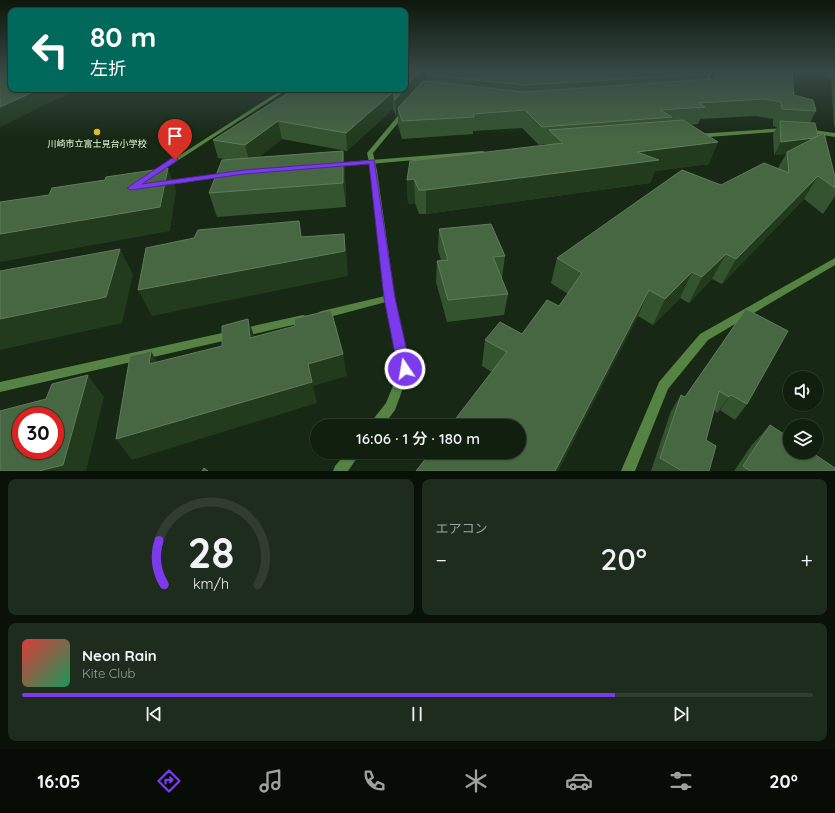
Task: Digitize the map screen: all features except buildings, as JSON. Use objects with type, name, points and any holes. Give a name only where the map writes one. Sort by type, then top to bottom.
[{"type":"street","points":[[144,180],[280,93]]},
{"type":"street","points":[[381,419],[391,406],[405,369],[390,298],[370,153],[409,105]]},
{"type":"street","points":[[687,136],[766,130],[835,135]]},
{"type":"street","points":[[327,165],[491,152]]},
{"type":"street","points":[[154,185],[229,174]]},
{"type":"street","points":[[628,471],[663,386],[704,337],[835,261]]},
{"type":"street","points":[[0,386],[317,316],[390,298]]},
{"type":"street","points":[[340,471],[349,459]]},
{"type":"place","name":"川崎市立富士見台小学校","points":[[97,132]]},
{"type":"route","points":[[175,160],[131,188],[244,172],[372,161],[390,298],[405,369]]}]
